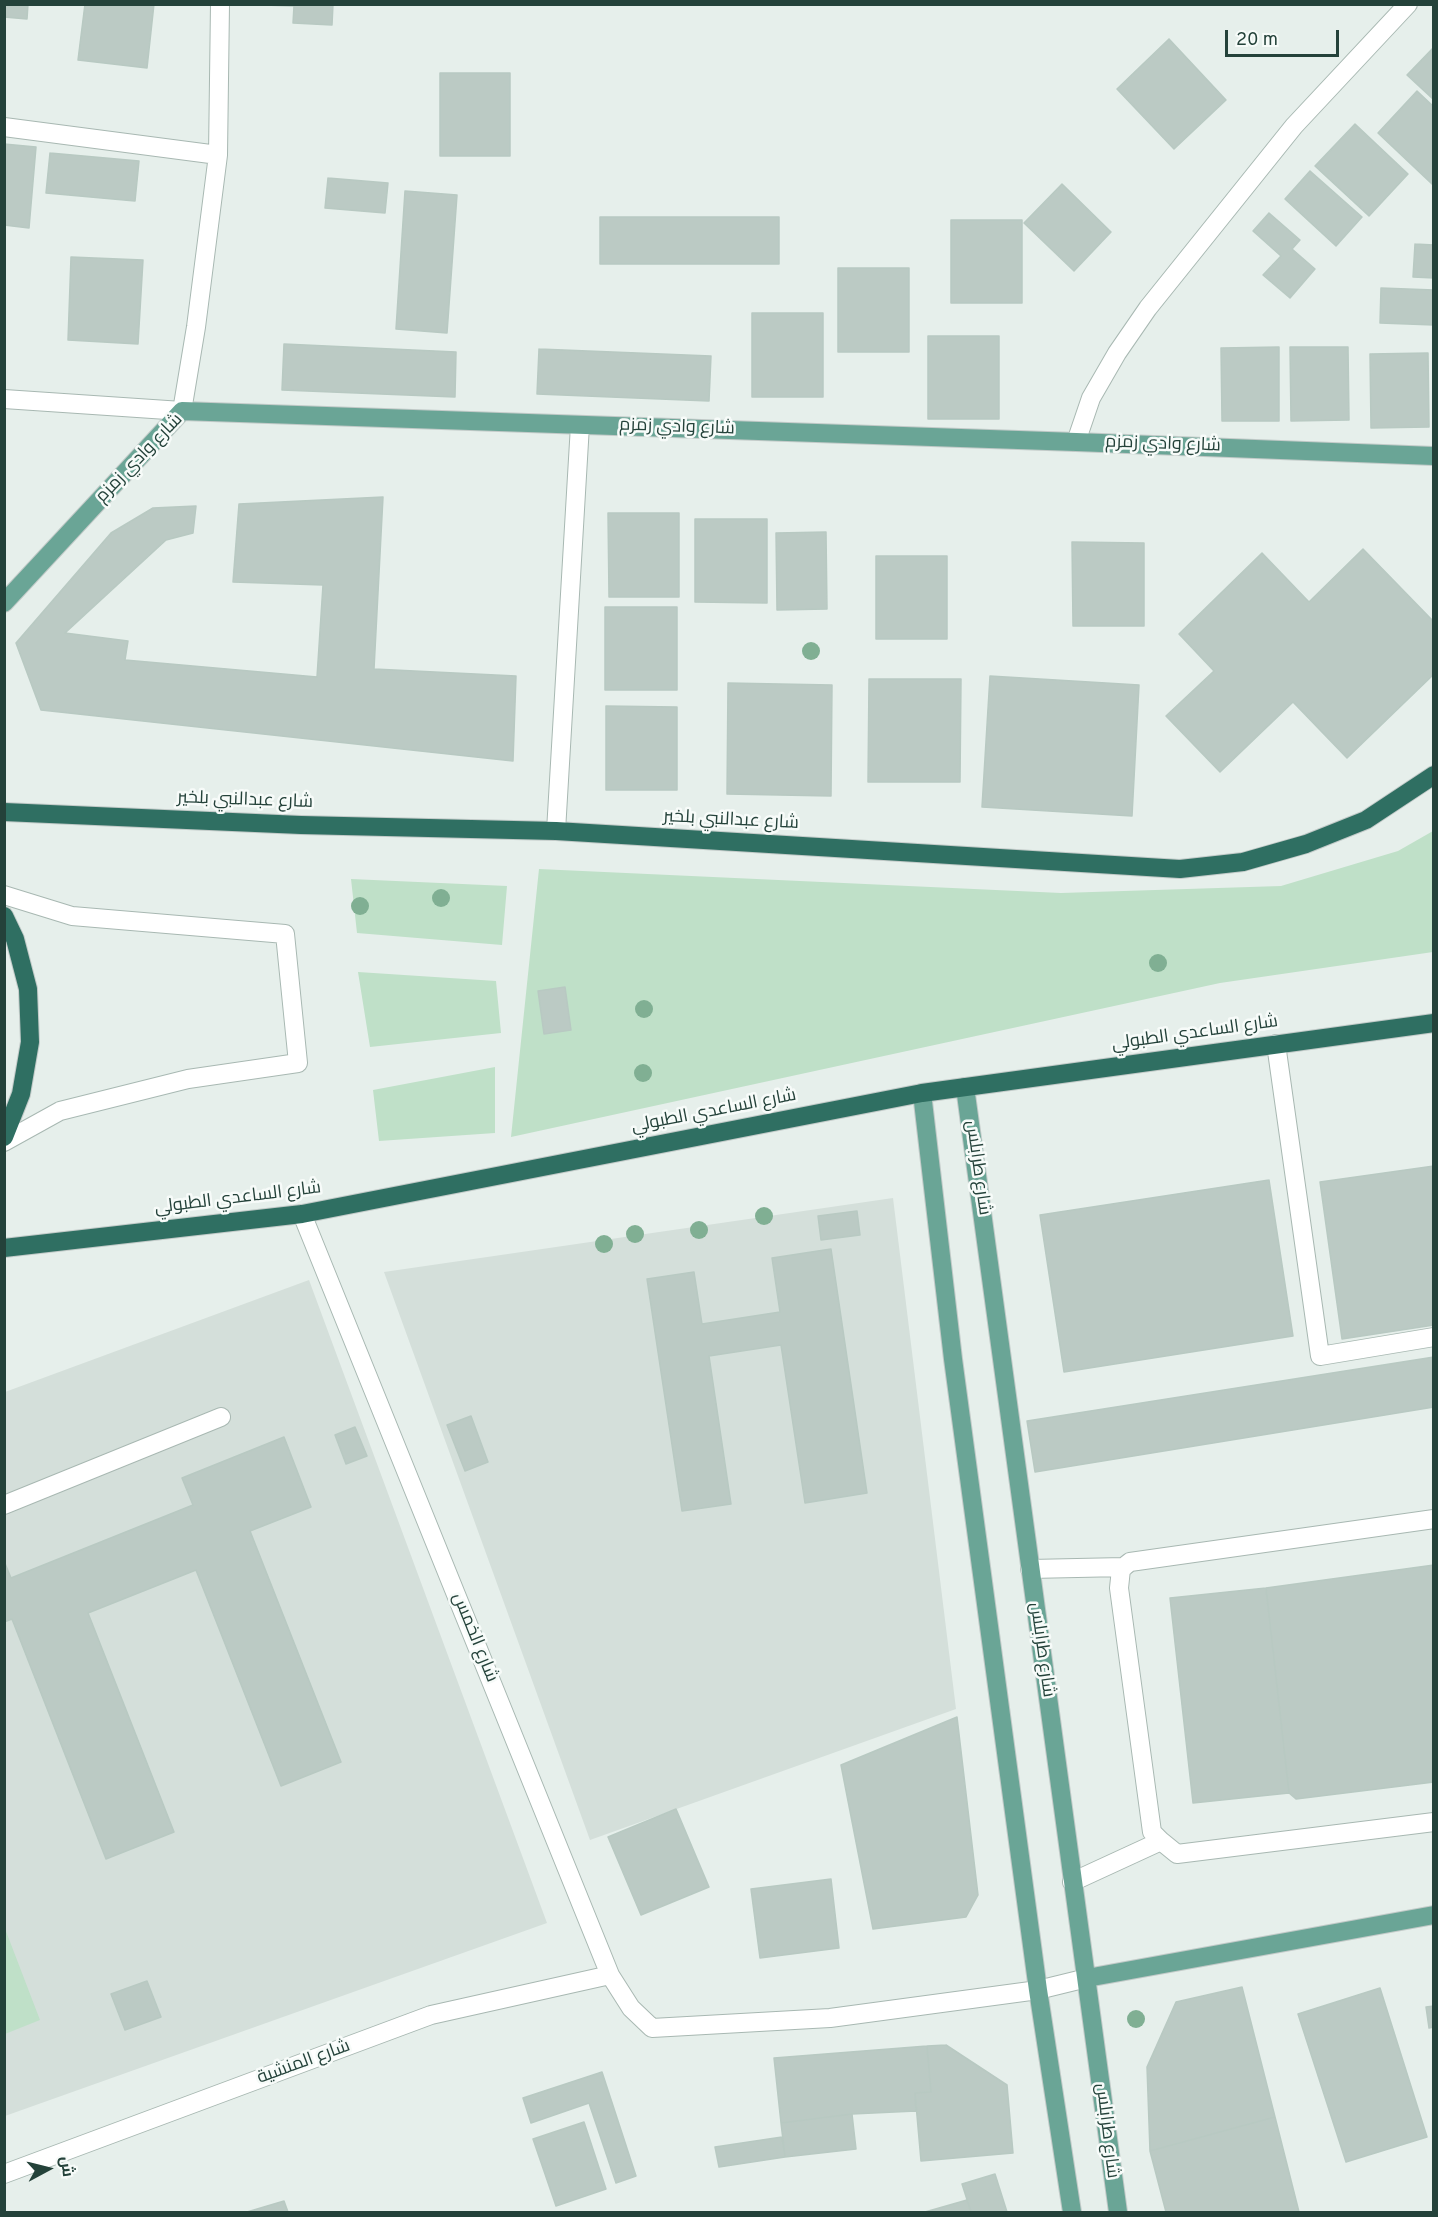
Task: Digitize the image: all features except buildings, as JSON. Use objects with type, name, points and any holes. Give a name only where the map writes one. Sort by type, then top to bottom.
[{"type":"highway","name":"شارع عبدالنبي بلخير","points":[[4,812],[301,825],[556,831],[1180,869],[1243,862],[1306,844],[1366,820],[1434,775]]},
{"type":"highway","points":[[4,916],[15,939],[28,989],[30,1042],[21,1094],[4,1139]]},
{"type":"highway","name":"شارع الساعدي الطبولي","points":[[4,1248],[302,1214],[922,1093],[1434,1023]]},
{"type":"main road","name":"شارع وادي زمزم","points":[[4,603],[182,411],[1434,456]]},
{"type":"main road","name":"شارع طرابلس","points":[[965,1087],[1118,2212]]},
{"type":"main road","points":[[922,1093],[955,1371],[1038,1990],[1072,2212]]},
{"type":"main road","points":[[1087,1978],[1434,1915]]},
{"type":"street","points":[[4,399],[182,411],[196,327],[218,155],[220,4]]},
{"type":"street","points":[[1076,442],[1091,399],[1117,353],[1148,308],[1294,126],[1408,4]]},
{"type":"street","points":[[4,127],[218,155]]},
{"type":"street","points":[[556,831],[580,425]]},
{"type":"street","points":[[4,895],[72,916],[285,934],[298,1063],[188,1079],[60,1111],[4,1139]]},
{"type":"street","points":[[1276,1044],[1320,1356],[1434,1337]]},
{"type":"street","name":"شارع الخمس","points":[[302,1214],[610,1976],[631,2008],[652,2028],[679,2028],[830,2018],[1038,1990]]},
{"type":"street","points":[[4,1505],[221,1417]]},
{"type":"street","points":[[1434,1519],[1130,1562],[1121,1569],[1119,1588],[1152,1832],[1177,1854],[1434,1822]]},
{"type":"street","points":[[1030,1569],[1124,1567]]},
{"type":"street","points":[[1072,1882],[1161,1841]]},
{"type":"street","name":"شارع المنشية","points":[[4,2174],[431,2015],[610,1976]]},
{"type":"street","points":[[1038,1990],[1087,1978]]},
{"type":"shaded area","points":[[893,1198],[956,1709],[590,1840],[384,1272]]},
{"type":"shaded area","points":[[309,1280],[547,1923],[5,2116],[5,1392]]},
{"type":"green space","points":[[1433,831],[1433,952],[1220,983],[511,1137],[539,869],[1061,893],[1281,886],[1398,851]]},
{"type":"green space","points":[[351,879],[507,886],[502,945],[357,933]]},
{"type":"green space","points":[[358,972],[496,981],[501,1033],[370,1047]]},
{"type":"green space","points":[[495,1067],[495,1133],[379,1141],[373,1090]]},
{"type":"green space","points":[[4,1926],[40,2020],[5,2034],[4,2034]]}]
